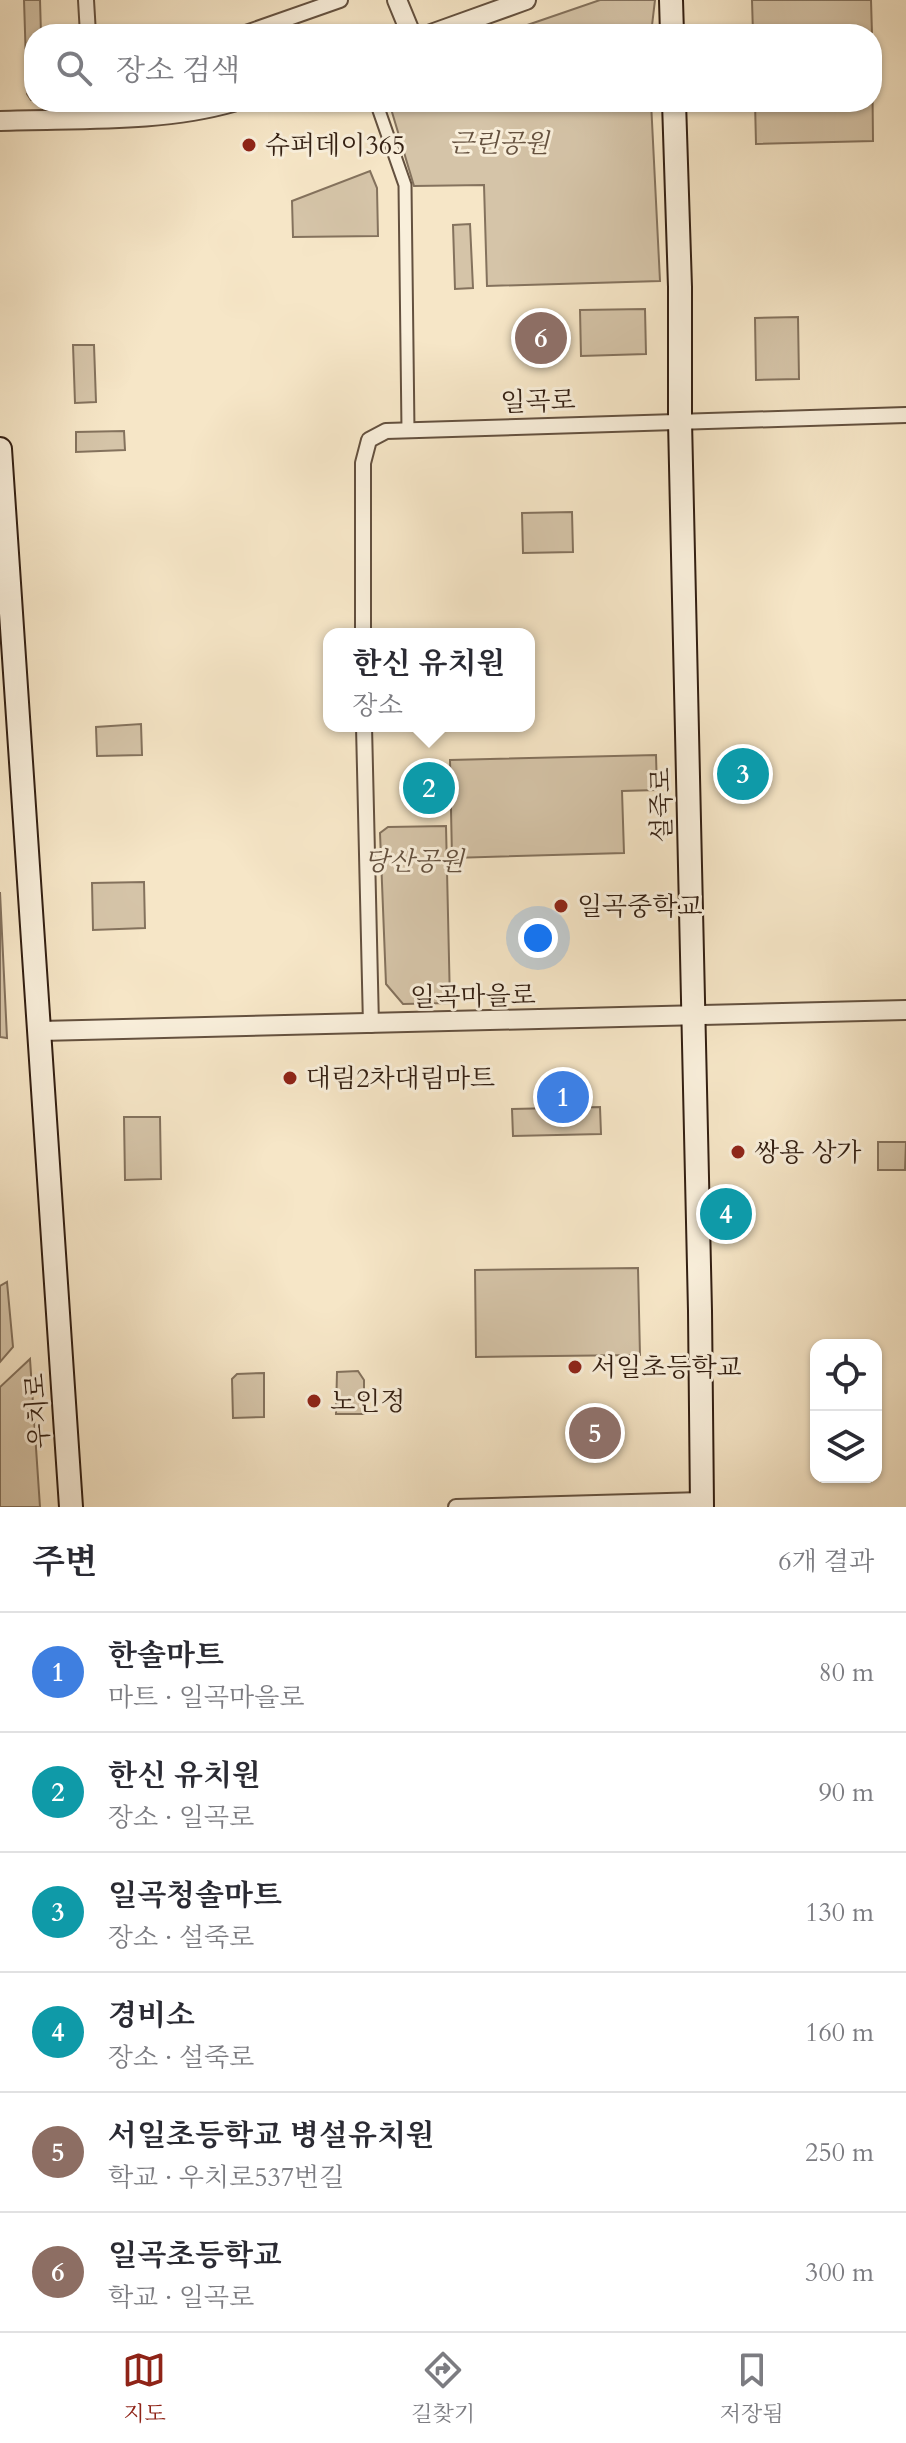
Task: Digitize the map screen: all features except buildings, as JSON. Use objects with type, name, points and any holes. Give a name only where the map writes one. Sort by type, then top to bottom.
[{"type":"main road","points":[[671,0],[672,24]]},
{"type":"main road","name":"설죽로","points":[[674,112],[702,1503]]},
{"type":"main road","name":"우치로","points":[[0,449],[71,1507]]},
{"type":"street","points":[[86,0],[87,24]]},
{"type":"street","points":[[266,24],[309,5],[340,0]]},
{"type":"street","points":[[397,0],[407,24]]},
{"type":"street","points":[[459,24],[526,0]]},
{"type":"street","points":[[0,121],[73,112]]},
{"type":"street","points":[[379,112],[405,185],[408,430]]},
{"type":"street","name":"일곡로","points":[[363,628],[363,463],[369,440],[386,431],[906,415]]},
{"type":"street","points":[[364,732],[371,1025]]},
{"type":"street","name":"일곡마을로","points":[[41,1031],[906,1010]]},
{"type":"street","points":[[456,1507],[702,1503]]},
{"type":"green space","points":[[24,0],[40,0],[41,24],[25,24]]},
{"type":"green space","points":[[600,0],[655,0],[652,24],[530,24]]},
{"type":"green space","points":[[752,0],[871,0],[872,24],[753,24]]},
{"type":"green space","name":"근린공원","points":[[392,112],[652,112],[660,281],[487,286],[484,185],[414,186]]},
{"type":"green space","points":[[755,112],[873,112],[873,141],[756,144]]},
{"type":"green space","points":[[370,171],[377,188],[378,236],[293,237],[292,201]]},
{"type":"green space","points":[[470,224],[473,288],[455,289],[453,225]]},
{"type":"green space","points":[[645,309],[646,354],[581,356],[580,310]]},
{"type":"green space","points":[[798,317],[799,379],[756,380],[755,318]]},
{"type":"green space","points":[[73,345],[94,345],[96,402],[75,403]]},
{"type":"green space","points":[[124,431],[125,450],[76,452],[76,432]]},
{"type":"green space","points":[[572,512],[573,552],[523,553],[522,513]]},
{"type":"green space","points":[[141,724],[142,755],[97,756],[96,727]]},
{"type":"green space","points":[[656,755],[657,790],[622,791],[624,853],[452,858],[450,760]]},
{"type":"green space","name":"당산공원","points":[[446,826],[450,1003],[403,1004],[386,984],[380,833],[388,827]]},
{"type":"green space","points":[[144,882],[145,928],[93,930],[92,883]]},
{"type":"green space","points":[[0,892],[7,1038],[0,1037]]},
{"type":"green space","points":[[600,1107],[601,1134],[513,1136],[512,1109]]},
{"type":"green space","points":[[124,1117],[160,1117],[161,1179],[125,1180]]},
{"type":"green space","points":[[878,1142],[906,1142],[905,1170],[878,1170]]},
{"type":"green space","points":[[638,1268],[640,1355],[476,1357],[475,1270]]},
{"type":"green space","points":[[7,1282],[13,1347],[0,1362],[0,1286]]},
{"type":"green space","points":[[30,1359],[40,1507],[0,1507],[0,1387]]},
{"type":"green space","points":[[358,1371],[364,1380],[364,1414],[336,1414],[337,1372]]},
{"type":"green space","points":[[264,1373],[264,1417],[233,1418],[232,1379],[237,1374]]},
{"type":"place","name":"슈퍼데이365","points":[[249,145]]},
{"type":"place","name":"일곡초등학교","points":[[541,338]]},
{"type":"place","name":"일곡청솔마트","points":[[743,774]]},
{"type":"place","name":"한신 유치원","points":[[429,788]]},
{"type":"place","name":"일곡중학교","points":[[561,906]]},
{"type":"place","name":"대림2차대림마트","points":[[290,1078]]},
{"type":"place","name":"한솔마트","points":[[563,1097]]},
{"type":"place","name":"쌍용 상가","points":[[738,1152]]},
{"type":"place","name":"경비소","points":[[726,1214]]},
{"type":"place","name":"서일초등학교","points":[[575,1367]]},
{"type":"place","name":"노인정","points":[[314,1401]]},
{"type":"place","name":"서일초등학교 병설유치원","points":[[595,1433]]}]
